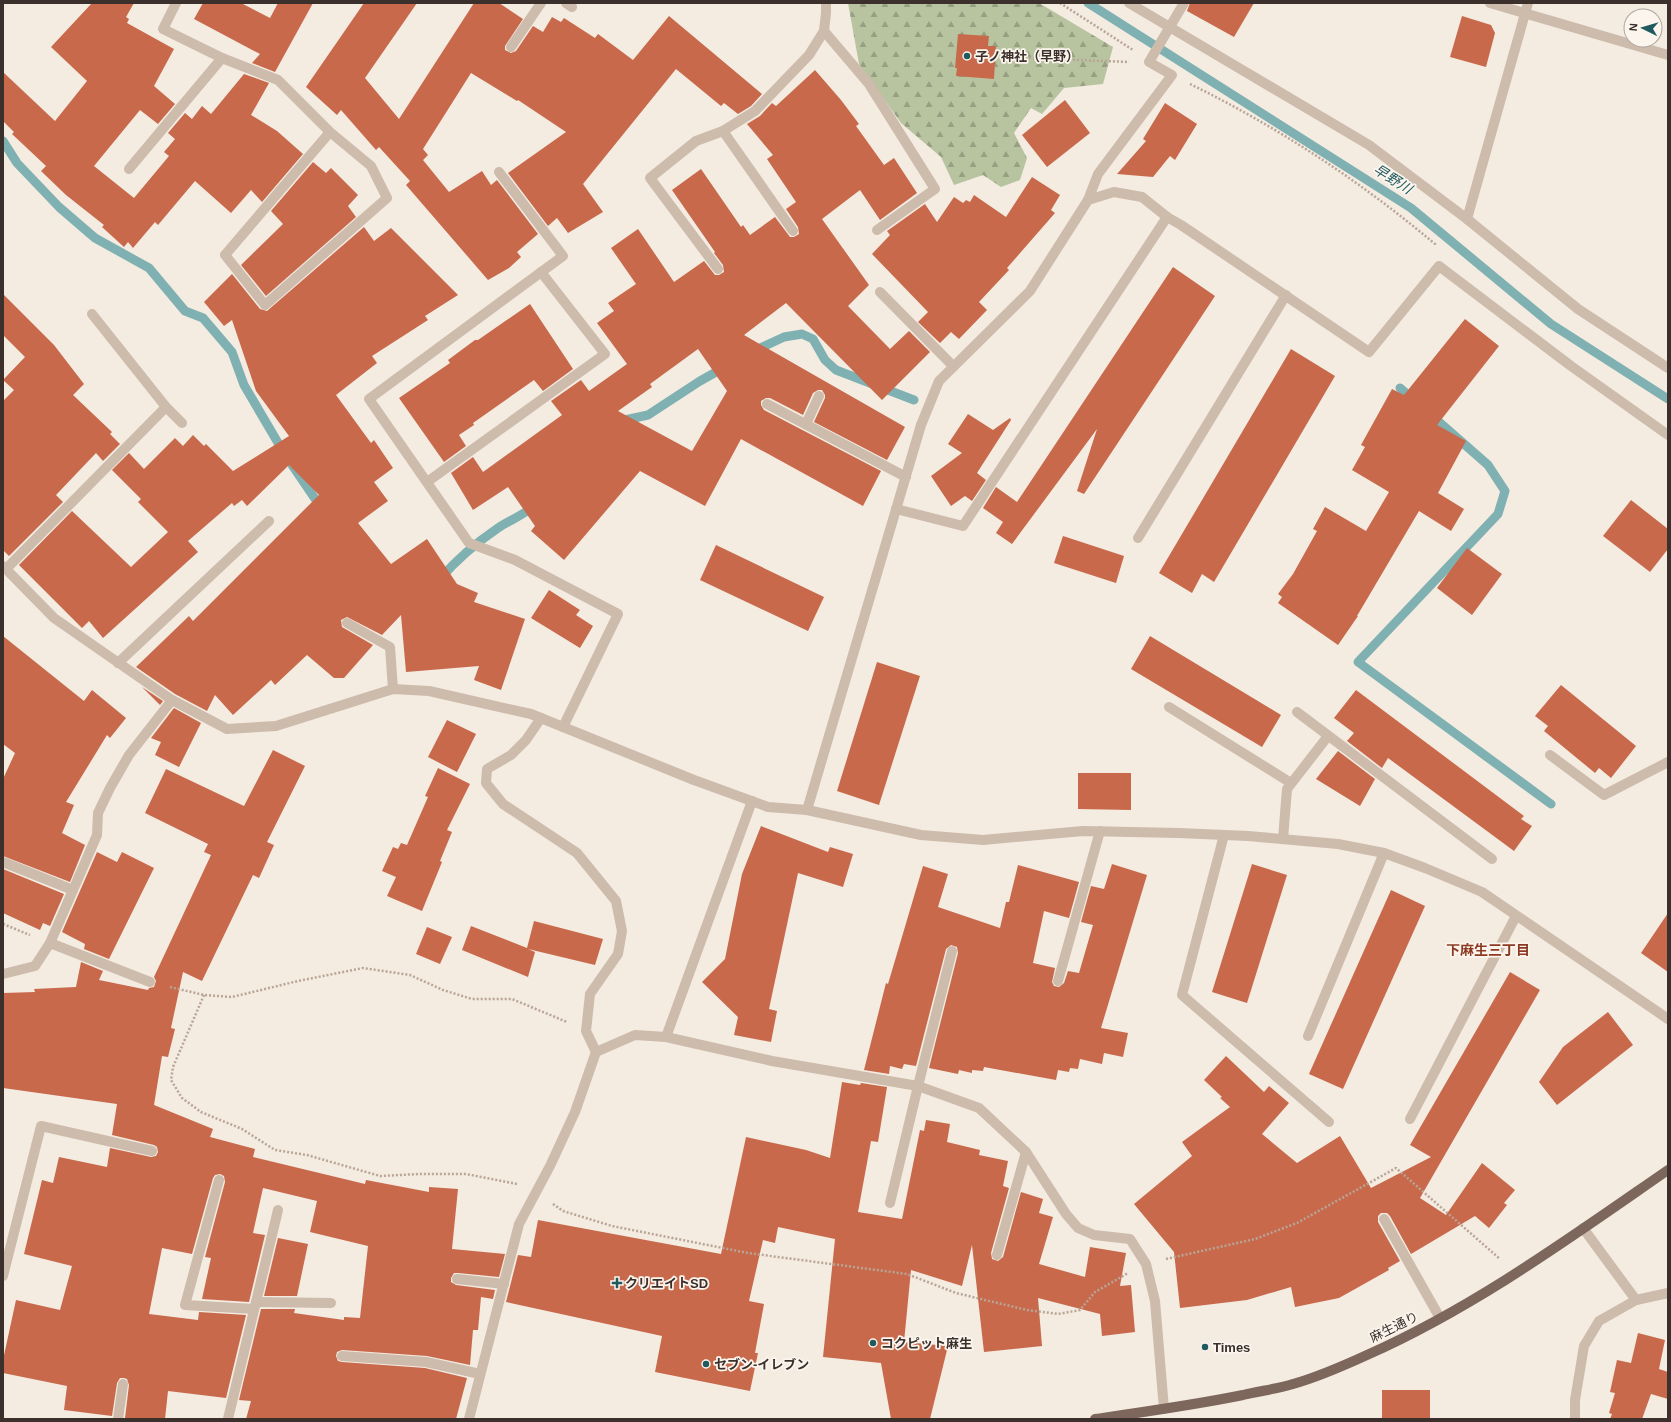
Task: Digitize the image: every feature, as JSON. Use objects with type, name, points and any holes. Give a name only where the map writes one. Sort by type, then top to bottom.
[{"type":"main road","name":"麻生通り","points":[[1095,1419],[1164,1409],[1292,1385],[1391,1344],[1440,1318],[1508,1278],[1668,1170]]},
{"type":"street","points":[[176,3],[163,29],[222,58],[278,80],[330,132],[372,166],[387,198],[265,305],[225,255],[330,132]]},
{"type":"street","points":[[511,47],[542,3]]},
{"type":"street","points":[[718,269],[650,178],[696,141],[723,131],[755,111],[808,55],[824,31],[826,3]]},
{"type":"street","points":[[1129,3],[1167,31],[1369,145],[1467,219],[1578,309],[1668,368]]},
{"type":"street","points":[[807,810],[921,425],[939,381],[1030,291],[1088,200],[1098,174],[1172,75],[1151,60],[1184,3]]},
{"type":"street","points":[[1490,3],[1668,55]]},
{"type":"street","points":[[1467,219],[1528,3]]},
{"type":"street","points":[[824,31],[869,84],[935,189],[877,230]]},
{"type":"street","points":[[129,169],[222,58]]},
{"type":"street","points":[[723,131],[793,230]]},
{"type":"street","points":[[499,172],[563,256],[369,399],[469,543],[515,560],[618,614],[563,727]]},
{"type":"street","points":[[1088,200],[1114,192],[1142,197],[1167,217],[1286,295],[1369,352],[1439,266],[1571,366],[1668,435]]},
{"type":"street","points":[[896,509],[963,526],[1167,217]]},
{"type":"street","points":[[427,482],[605,354],[541,272]]},
{"type":"street","points":[[880,292],[954,366]]},
{"type":"street","points":[[1138,538],[1286,295]]},
{"type":"street","points":[[92,314],[166,407],[182,423]]},
{"type":"street","points":[[806,424],[819,396]]},
{"type":"street","points":[[767,404],[906,477]]},
{"type":"street","points":[[166,407],[4,568],[54,618],[172,700],[227,729],[276,726],[393,689],[429,691],[530,714],[768,807],[807,810],[921,835],[983,840],[1083,831],[1224,835],[1338,844],[1384,853],[1425,868],[1482,892],[1668,1019]]},
{"type":"street","points":[[118,662],[269,521]]},
{"type":"street","points":[[347,623],[390,647],[393,689]]},
{"type":"street","points":[[3,974],[35,966],[50,943],[97,835],[98,813],[110,788],[129,755],[172,700]]},
{"type":"street","points":[[1169,707],[1291,783]]},
{"type":"street","points":[[1297,712],[1492,858]]},
{"type":"street","points":[[469,1419],[519,1224],[575,1112],[596,1052],[586,1031],[590,994],[618,954],[622,931],[616,901],[577,853],[504,804],[486,783],[487,769],[511,755],[526,740],[541,718]]},
{"type":"street","points":[[1283,839],[1287,789],[1328,736]]},
{"type":"street","points":[[1550,755],[1604,795],[1668,762]]},
{"type":"street","points":[[666,1037],[752,801]]},
{"type":"street","points":[[1058,981],[1100,832]]},
{"type":"street","points":[[1224,835],[1182,995],[1329,1122]]},
{"type":"street","points":[[1308,1036],[1384,853]]},
{"type":"street","points":[[3,862],[74,890]]},
{"type":"street","points":[[1410,1120],[1516,916]]},
{"type":"street","points":[[50,943],[150,982]]},
{"type":"street","points":[[890,1203],[952,951]]},
{"type":"street","points":[[596,1052],[635,1035],[666,1037],[772,1061],[918,1086],[979,1108],[1026,1152],[1066,1214],[1078,1228],[1094,1235],[1130,1238],[1146,1264],[1155,1301],[1164,1409]]},
{"type":"street","points":[[3,1276],[41,1126],[152,1151]]},
{"type":"street","points":[[997,1255],[1026,1152]]},
{"type":"street","points":[[219,1180],[185,1305],[255,1306],[331,1303]]},
{"type":"street","points":[[228,1419],[278,1210]]},
{"type":"street","points":[[1384,1219],[1440,1318]]},
{"type":"street","points":[[1583,1228],[1636,1300]]},
{"type":"street","points":[[457,1280],[504,1284]]},
{"type":"street","points":[[1575,1419],[1575,1400],[1584,1346],[1599,1321],[1636,1300],[1668,1293]]},
{"type":"street","points":[[342,1356],[426,1362],[480,1374]]},
{"type":"street","points":[[118,1419],[122,1384]]},
{"type":"path","points":[[1060,3],[1151,60]]},
{"type":"path","points":[[1005,57],[1151,60]]},
{"type":"path","points":[[1172,75],[1230,104],[1276,131],[1326,162],[1396,211],[1435,244],[1439,266]]},
{"type":"path","points":[[3,924],[50,943]]},
{"type":"path","points":[[150,982],[204,995],[232,997],[298,980],[363,968],[410,975],[443,990],[472,998],[512,999],[543,1011],[586,1031]]},
{"type":"path","points":[[204,995],[173,1067],[171,1080],[182,1098],[201,1112],[242,1129],[275,1150],[307,1155],[380,1176],[466,1174],[517,1184],[536,1192],[563,1211],[612,1226],[748,1253],[907,1274],[956,1293],[1027,1310],[1058,1314],[1080,1310],[1095,1292],[1114,1280],[1146,1264],[1255,1239],[1297,1223],[1396,1168],[1500,1259]]},
{"type":"green space","points":[[848,3],[1039,3],[1113,47],[1103,84],[1064,88],[1042,114],[1031,108],[1014,133],[1027,158],[1020,180],[1001,187],[983,175],[954,185],[941,157],[901,123],[859,64]]},
{"type":"building","points":[[92,3],[134,3],[126,17],[129,19],[127,23],[174,49],[154,86],[175,104],[158,124],[140,110],[94,166],[134,198],[169,156],[164,152],[175,139],[168,133],[185,113],[192,119],[202,106],[211,114],[244,74],[269,83],[251,115],[277,131],[303,154],[262,202],[251,190],[231,213],[195,181],[158,225],[155,222],[133,248],[128,242],[124,247],[102,227],[104,225],[66,195],[41,171],[46,166],[12,134],[14,132],[3,121],[3,72],[55,121],[87,81],[51,47]]},
{"type":"building","points":[[203,3],[241,3],[270,18],[278,3],[313,3],[275,72],[252,63],[260,54],[194,19]]},
{"type":"building","points":[[364,3],[417,3],[365,78],[399,119],[474,3],[499,3],[523,19],[505,46],[505,50],[511,53],[516,51],[533,26],[543,32],[552,17],[561,22],[564,18],[595,38],[598,34],[633,60],[669,16],[762,94],[751,106],[738,114],[724,103],[721,106],[676,69],[583,184],[603,212],[568,233],[557,218],[548,226],[508,173],[566,132],[518,100],[517,101],[471,73],[423,149],[428,155],[423,160],[449,192],[482,171],[491,185],[497,180],[538,234],[517,252],[521,257],[509,268],[488,280],[406,185],[410,181],[379,147],[376,150],[341,110],[337,115],[306,87]]},
{"type":"building","points":[[1190,3],[1254,3],[1234,37],[1187,11]]},
{"type":"building","points":[[1462,16],[1491,25],[1495,33],[1486,67],[1450,57]]},
{"type":"building","name":"子ノ神社（早野）","points":[[958,34],[989,36],[988,46],[996,46],[994,79],[956,76],[957,68],[955,68]]},
{"type":"building","points":[[815,70],[841,100],[859,124],[856,126],[884,165],[894,158],[917,193],[880,220],[860,190],[822,219],[869,285],[848,306],[890,349],[909,331],[930,352],[882,400],[786,303],[744,335],[905,427],[887,460],[814,422],[825,398],[822,390],[818,390],[813,393],[803,415],[770,398],[766,398],[761,401],[761,405],[764,410],[881,471],[863,506],[741,439],[705,506],[640,471],[564,560],[531,531],[535,526],[508,487],[473,510],[451,473],[473,457],[483,472],[562,415],[551,401],[581,380],[589,391],[627,364],[597,323],[614,311],[608,303],[636,284],[611,248],[638,229],[674,282],[704,261],[715,275],[719,275],[724,272],[723,265],[714,253],[715,252],[672,190],[701,169],[741,227],[743,225],[750,235],[775,217],[790,237],[794,237],[799,234],[798,227],[786,209],[796,202],[767,159],[773,155],[747,124],[760,116],[772,103],[776,106]],"holes":[[[698,349],[727,391],[692,451],[618,411],[652,387],[650,384]]]},
{"type":"building","points":[[1065,100],[1090,133],[1047,167],[1022,135]]},
{"type":"building","points":[[1165,103],[1197,124],[1175,160],[1170,156],[1153,177],[1117,174],[1146,141],[1143,139]]},
{"type":"building","points":[[313,162],[326,173],[331,168],[358,195],[348,206],[356,217],[266,296],[241,265],[283,224],[271,211]]},
{"type":"building","points":[[1032,177],[1060,195],[1051,210],[1055,213],[1007,268],[1009,270],[979,302],[987,310],[959,339],[951,332],[940,343],[918,322],[928,312],[872,254],[890,235],[887,231],[925,204],[937,222],[954,197],[963,203],[966,200],[970,202],[974,195],[1006,217]]},
{"type":"building","points":[[364,227],[374,241],[391,228],[458,295],[425,316],[428,320],[372,356],[377,363],[336,395],[371,443],[374,440],[393,468],[374,482],[388,501],[358,523],[391,564],[427,539],[457,584],[478,593],[474,602],[525,619],[501,690],[474,680],[479,666],[406,672],[401,615],[382,635],[347,617],[341,620],[342,627],[373,645],[344,678],[334,678],[307,655],[275,685],[271,680],[233,715],[215,695],[207,711],[175,694],[136,667],[189,616],[193,621],[319,495],[289,465],[247,506],[242,500],[234,506],[232,503],[188,541],[198,552],[103,638],[89,621],[82,628],[19,565],[72,511],[131,567],[168,532],[138,502],[141,499],[112,470],[129,453],[144,469],[175,438],[183,446],[193,435],[204,446],[206,444],[233,471],[289,436],[256,391],[232,320],[224,326],[204,302],[232,274],[260,309],[267,311]]},
{"type":"building","points":[[1173,267],[1215,296],[1084,494],[1077,491],[1097,429],[1012,544],[996,533],[1003,522],[983,508],[996,487],[1017,502]]},
{"type":"building","points":[[3,294],[54,345],[84,384],[73,395],[112,432],[110,434],[120,444],[103,461],[96,453],[56,495],[63,502],[9,556],[3,550],[3,401],[14,390],[3,380],[25,357],[3,335]]},
{"type":"building","points":[[530,304],[573,369],[543,391],[534,380],[473,423],[474,425],[459,435],[466,446],[444,462],[399,398],[450,363],[448,360],[475,340],[478,340]]},
{"type":"building","points":[[1465,319],[1499,346],[1437,425],[1466,441],[1438,493],[1464,509],[1451,531],[1419,511],[1358,616],[1338,645],[1278,603],[1282,597],[1278,594],[1293,574],[1317,531],[1313,529],[1325,507],[1366,531],[1389,492],[1352,470],[1365,447],[1361,445],[1392,389],[1404,395]]},
{"type":"building","points":[[1291,349],[1335,376],[1214,582],[1202,574],[1192,593],[1159,573]]},
{"type":"building","points":[[968,414],[993,430],[1010,418],[1011,420],[977,473],[986,480],[972,501],[965,496],[951,506],[931,476],[962,453],[948,444]]},
{"type":"building","points":[[1631,500],[1668,529],[1668,549],[1650,572],[1603,536]]},
{"type":"building","points":[[1063,536],[1124,556],[1116,583],[1054,563]]},
{"type":"building","points":[[716,545],[824,597],[808,631],[700,580]]},
{"type":"building","points":[[1467,548],[1502,574],[1472,615],[1437,588]]},
{"type":"building","points":[[549,590],[580,610],[576,615],[593,626],[580,648],[531,618]]},
{"type":"building","points":[[3,636],[84,701],[92,690],[126,718],[110,738],[107,735],[66,802],[74,805],[62,833],[85,845],[70,882],[3,856],[3,779],[15,753],[3,744]]},
{"type":"building","points":[[1150,636],[1281,715],[1262,747],[1131,669]]},
{"type":"building","points":[[877,662],[920,676],[879,805],[837,791]]},
{"type":"building","points":[[1561,685],[1636,746],[1611,778],[1599,768],[1595,773],[1544,731],[1548,726],[1535,716]]},
{"type":"building","points":[[142,687],[163,701],[160,705]]},
{"type":"building","points":[[1356,690],[1524,816],[1521,819],[1532,826],[1514,851],[1388,758],[1382,768],[1347,741],[1354,733],[1334,718]]},
{"type":"building","points":[[174,708],[201,723],[179,767],[155,755],[161,742],[151,738]]},
{"type":"building","points":[[447,720],[476,734],[457,772],[428,757]]},
{"type":"building","points":[[273,750],[305,766],[267,842],[274,845],[259,878],[253,875],[202,981],[183,972],[171,1028],[175,1029],[168,1057],[162,1056],[154,1105],[213,1129],[210,1137],[255,1149],[253,1157],[365,1184],[366,1180],[429,1192],[429,1187],[458,1189],[452,1249],[505,1254],[499,1277],[454,1273],[451,1278],[451,1282],[456,1285],[495,1290],[493,1299],[481,1297],[478,1330],[473,1330],[470,1365],[427,1356],[342,1350],[337,1352],[336,1356],[338,1361],[342,1362],[425,1368],[467,1378],[456,1419],[246,1419],[251,1401],[239,1400],[261,1309],[295,1309],[294,1313],[344,1320],[344,1317],[360,1318],[368,1246],[310,1232],[317,1201],[263,1188],[253,1233],[265,1235],[249,1302],[202,1299],[211,1258],[205,1257],[225,1182],[224,1176],[220,1174],[215,1175],[213,1178],[192,1254],[162,1248],[149,1314],[198,1320],[199,1312],[246,1315],[226,1398],[168,1391],[165,1419],[133,1419],[125,1418],[129,1385],[127,1379],[120,1378],[117,1383],[112,1416],[64,1410],[67,1386],[3,1373],[3,1360],[16,1300],[60,1310],[72,1266],[24,1254],[42,1180],[53,1183],[59,1157],[107,1167],[110,1148],[151,1157],[156,1156],[158,1152],[157,1147],[154,1145],[112,1135],[117,1104],[3,1088],[3,993],[35,992],[34,989],[76,987],[81,962],[103,971],[99,980],[148,990],[149,988],[154,987],[156,981],[154,977],[211,855],[204,852],[208,844],[145,813],[166,769],[244,806]]},
{"type":"building","points":[[1338,751],[1375,779],[1360,806],[1316,779]]},
{"type":"building","points":[[438,768],[470,784],[447,830],[452,832],[440,861],[442,862],[422,911],[387,896],[396,877],[382,871],[393,847],[398,849],[401,843],[407,845],[428,797],[425,796]]},
{"type":"building","points":[[1078,773],[1131,773],[1131,810],[1078,809]]},
{"type":"building","points":[[761,826],[828,852],[830,847],[853,854],[843,887],[798,873],[769,1009],[777,1011],[771,1042],[734,1035],[738,1017],[702,982],[725,959],[742,874]]},
{"type":"building","points":[[97,852],[117,862],[122,852],[154,868],[109,959],[84,949],[85,944],[62,932]]},
{"type":"building","points":[[1112,864],[1147,875],[1101,1028],[1128,1033],[1123,1057],[1104,1053],[1102,1064],[1080,1059],[1078,1069],[1070,1068],[1069,1072],[1058,1070],[1056,1080],[984,1067],[983,1071],[972,1070],[972,1073],[959,1070],[958,1074],[929,1068],[958,953],[957,947],[951,945],[946,949],[916,1066],[904,1064],[902,1069],[890,1066],[889,1074],[864,1070],[886,983],[888,984],[923,866],[948,874],[938,907],[1000,928],[1006,902],[1009,902],[1018,865],[1079,882],[1069,918],[1044,911],[1033,963],[1055,968],[1052,982],[1054,986],[1059,987],[1064,983],[1068,971],[1079,973],[1093,925],[1081,922],[1091,886],[1104,889]]},
{"type":"building","points":[[1252,864],[1287,875],[1247,1003],[1212,992]]},
{"type":"building","points":[[3,869],[64,894],[50,926],[43,923],[40,930],[3,913]]},
{"type":"building","points":[[1391,890],[1425,906],[1343,1089],[1309,1074]]},
{"type":"building","points":[[1668,913],[1668,972],[1641,953]]},
{"type":"building","points":[[534,921],[603,939],[595,965],[528,949],[535,952],[528,977],[462,950],[471,926],[527,948]]},
{"type":"building","points":[[427,927],[452,937],[440,964],[416,954]]},
{"type":"building","points":[[1510,972],[1540,990],[1420,1198],[1446,1215],[1482,1163],[1515,1190],[1504,1203],[1507,1205],[1489,1228],[1475,1216],[1411,1254],[1390,1216],[1387,1213],[1381,1213],[1378,1216],[1378,1222],[1400,1261],[1388,1268],[1389,1270],[1339,1298],[1295,1307],[1291,1287],[1247,1300],[1180,1308],[1174,1252],[1134,1204],[1192,1156],[1182,1142],[1230,1107],[1204,1080],[1226,1056],[1264,1092],[1269,1086],[1289,1103],[1262,1134],[1297,1163],[1340,1136],[1371,1188],[1431,1157],[1410,1145]]},
{"type":"building","points":[[1608,1012],[1633,1045],[1557,1105],[1539,1082],[1563,1047]]},
{"type":"building","points":[[842,1082],[887,1087],[878,1142],[871,1141],[858,1212],[902,1219],[920,1130],[924,1131],[926,1120],[950,1124],[947,1142],[980,1150],[979,1155],[1008,1161],[1003,1186],[1009,1188],[991,1253],[992,1259],[998,1261],[1003,1257],[1021,1192],[1043,1199],[1039,1213],[1053,1217],[1039,1264],[1085,1277],[1090,1247],[1126,1253],[1120,1286],[1131,1285],[1135,1332],[1102,1336],[1100,1314],[1038,1298],[1042,1346],[984,1352],[972,1245],[962,1286],[911,1270],[904,1342],[948,1346],[930,1419],[891,1419],[881,1363],[823,1357],[835,1239],[778,1227],[775,1243],[763,1240],[749,1301],[764,1304],[755,1353],[758,1353],[750,1391],[655,1372],[662,1336],[506,1302],[518,1255],[531,1257],[538,1220],[721,1254],[746,1137],[806,1150],[830,1158]]},
{"type":"building","points":[[278,1238],[308,1244],[297,1296],[264,1296]]},
{"type":"building","points":[[1638,1333],[1665,1340],[1659,1369],[1668,1372],[1668,1399],[1651,1394],[1642,1419],[1610,1419],[1612,1414],[1609,1413],[1615,1393],[1610,1392],[1617,1360],[1631,1363]]},
{"type":"building","points":[[1382,1390],[1430,1390],[1430,1419],[1382,1419]]},
{"type":"waterway","name":"早野川","points":[[1088,3],[1411,208],[1551,324],[1668,399]]},
{"type":"waterway","points":[[3,141],[17,163],[59,207],[95,238],[149,268],[185,311],[203,318],[232,352],[244,385],[284,453]]},
{"type":"waterway","points":[[754,351],[784,337],[802,334],[813,339],[825,360],[836,370],[914,400]]},
{"type":"waterway","points":[[620,421],[648,415],[700,381],[725,367]]},
{"type":"waterway","points":[[1400,388],[1414,400]]},
{"type":"waterway","points":[[1431,415],[1488,465],[1505,491],[1498,514],[1358,662],[1551,804]]},
{"type":"waterway","points":[[292,465],[322,509]]},
{"type":"waterway","points":[[440,579],[460,558],[482,539],[535,505]]},
{"type":"place","name":"子ノ神社（早野）","points":[[967,56]]},
{"type":"place","name":"クリエイトSD","points":[[617,1283]]},
{"type":"place","name":"コクピット麻生","points":[[873,1343]]},
{"type":"place","name":"Times","points":[[1205,1347]]},
{"type":"place","name":"セブン-イレブン","points":[[706,1364]]},
{"type":"district","name":"下麻生三丁目","points":[[1488,950]]}]
